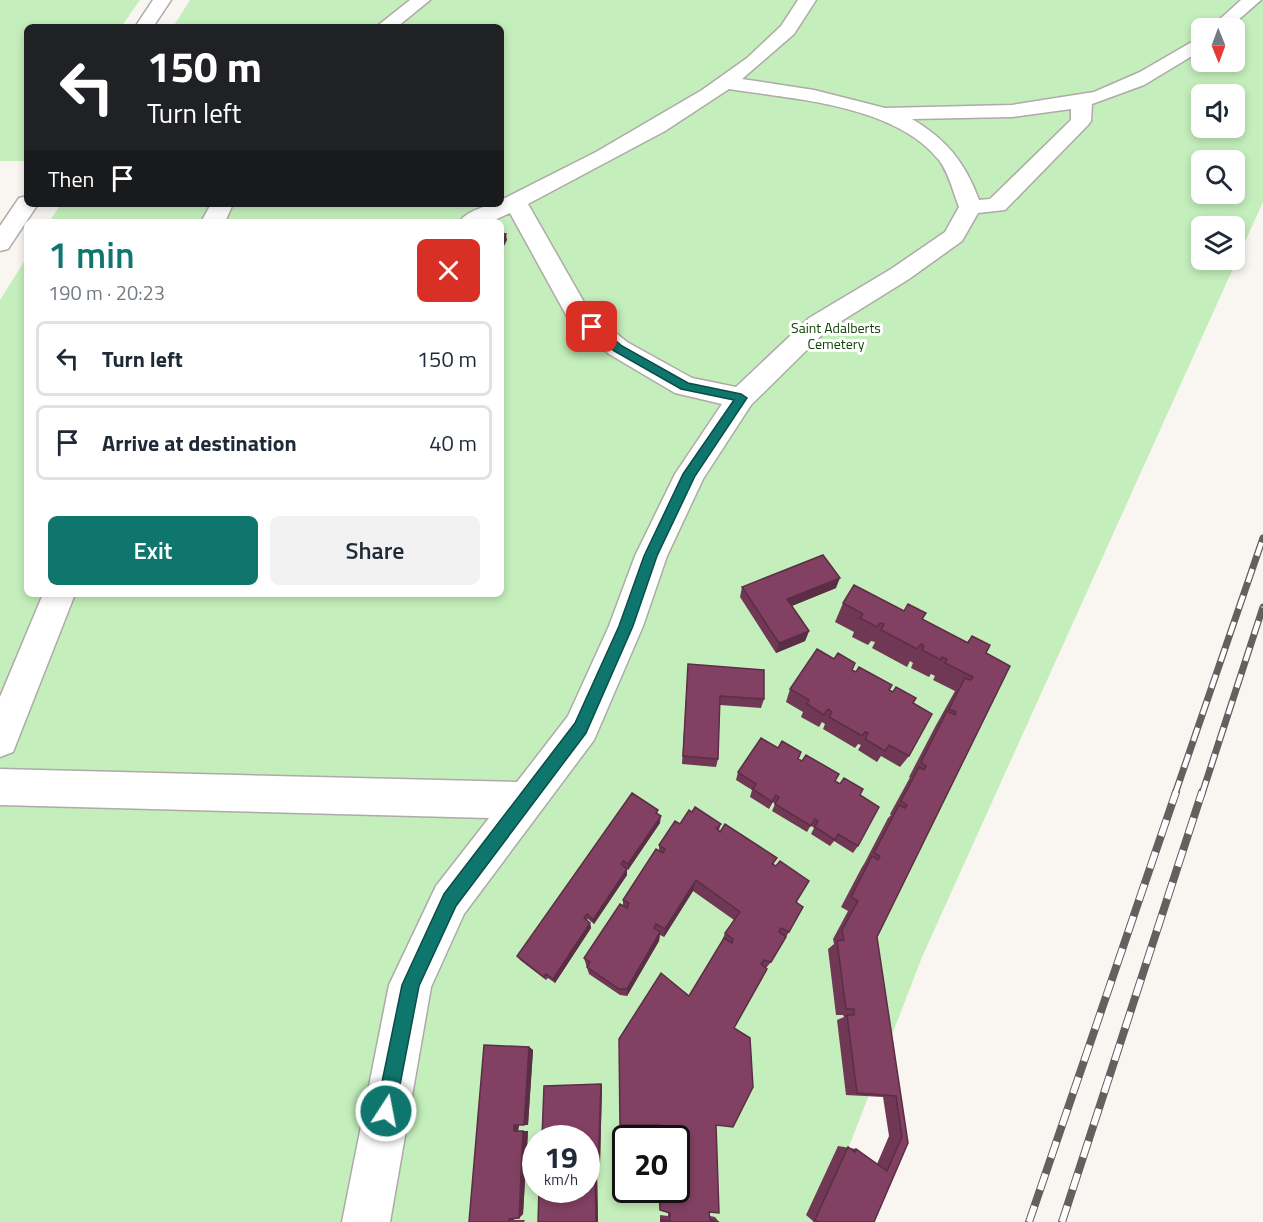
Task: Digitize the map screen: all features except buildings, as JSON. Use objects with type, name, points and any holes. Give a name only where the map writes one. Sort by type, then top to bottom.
[{"type":"street","points":[[146,24],[162,0]]},
{"type":"street","points":[[388,24],[421,0]]},
{"type":"street","points":[[478,219],[606,154],[728,83],[774,43],[804,8],[807,0]]},
{"type":"street","points":[[1231,18],[1252,0]]},
{"type":"street","points":[[728,83],[883,113],[998,112],[1082,101],[1127,87],[1171,63],[1191,49]]},
{"type":"street","points":[[970,207],[997,205],[1081,121],[1082,101]]},
{"type":"street","points":[[366,1222],[410,985],[450,900],[580,728],[626,626],[651,556],[690,474],[741,398],[818,324],[900,274],[954,236],[970,207],[958,174],[946,155],[923,133],[883,113]]},
{"type":"street","points":[[515,202],[579,316],[618,348],[685,386],[741,398]]},
{"type":"street","points":[[0,244],[24,207]]},
{"type":"street","points":[[0,740],[58,597]]},
{"type":"street","points":[[0,787],[342,794],[523,801]]},
{"type":"green space","points":[[0,0],[140,0],[123,24],[24,24],[24,161],[0,161]]},
{"type":"green space","name":"Saint Adalberts Cemetery","points":[[190,0],[1263,0],[1263,202],[1245,242],[1245,216],[1191,216],[1191,270],[1232,270],[922,957],[820,1222],[0,1222],[0,300],[24,262],[24,597],[504,597],[504,219],[51,219],[59,207],[504,207],[504,24],[175,24]]},
{"type":"railway","points":[[1175,794],[1263,538]]},
{"type":"railway","points":[[1202,794],[1263,607]]},
{"type":"railway","points":[[1029,1222],[1176,792]]},
{"type":"railway","points":[[1062,1222],[1202,792]]},
{"type":"route","points":[[386,1111],[410,985],[450,900],[580,728],[626,626],[651,556],[690,474],[741,398],[685,386],[618,348],[592,327]]}]
